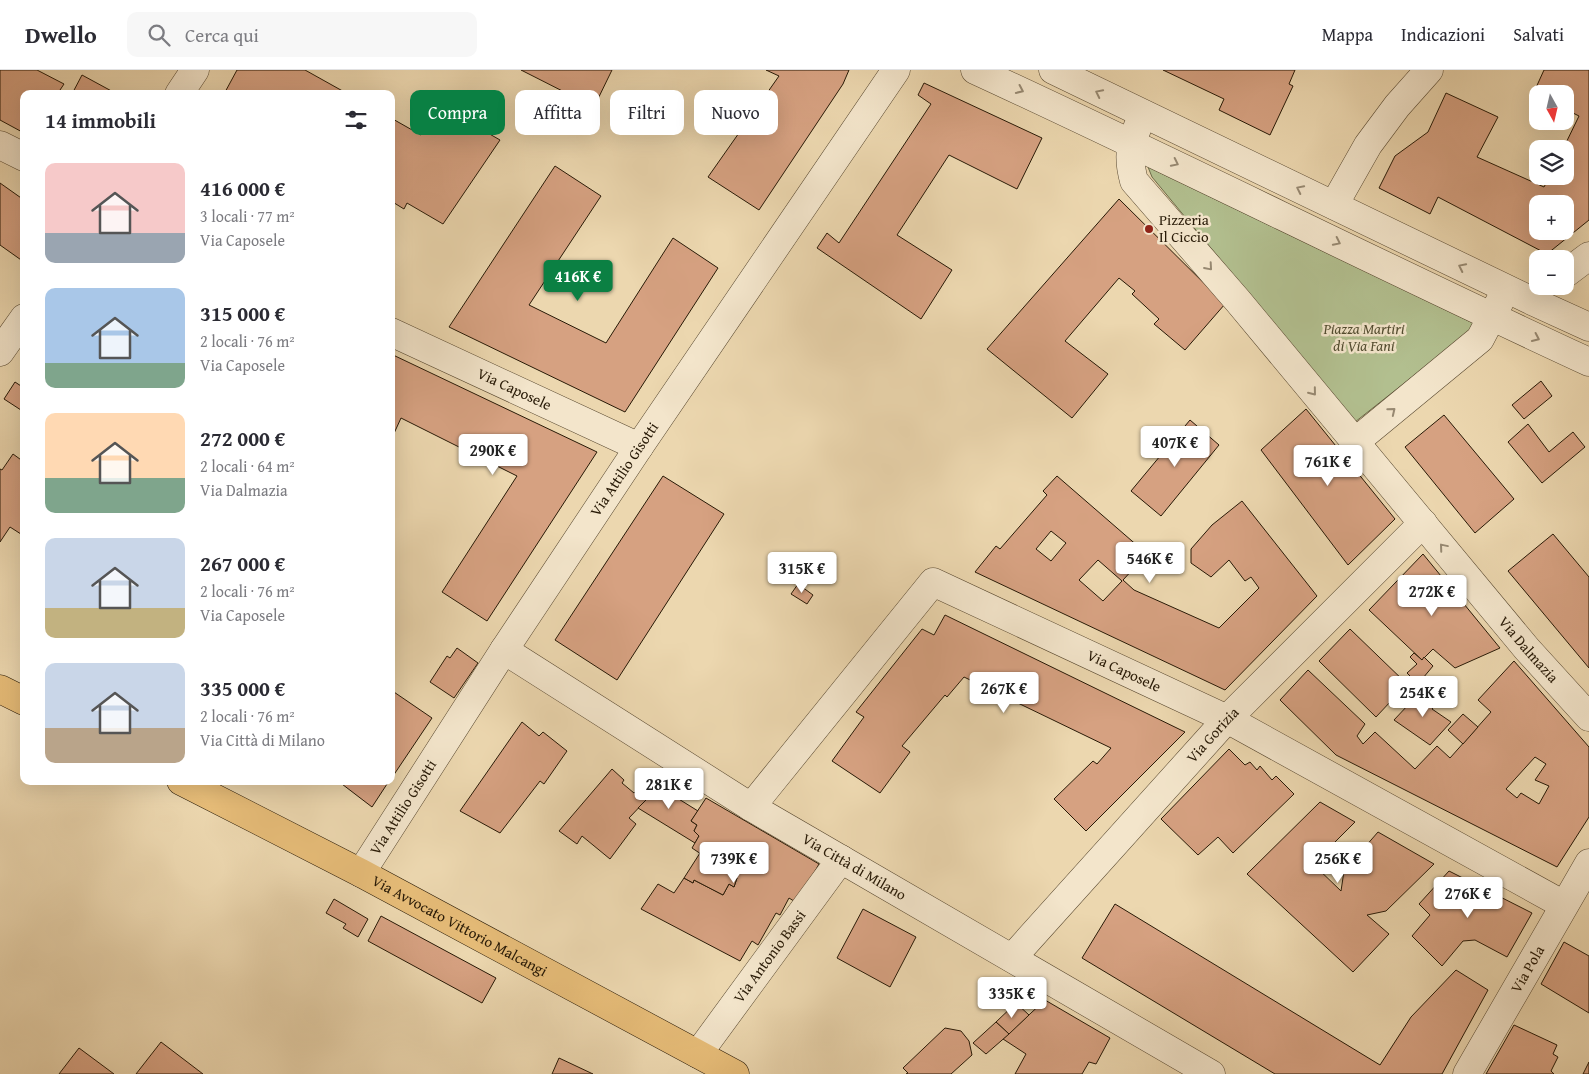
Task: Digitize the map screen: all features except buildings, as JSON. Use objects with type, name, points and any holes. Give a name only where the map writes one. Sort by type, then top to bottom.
[{"type":"main road","points":[[0,689],[20,699]]},
{"type":"main road","name":"Via Avvocato Vittorio Malcangi","points":[[189,785],[361,873],[735,1074]]},
{"type":"street","points":[[182,90],[195,70]]},
{"type":"street","name":"Via Attilio Gisotti","points":[[361,873],[504,650],[639,447],[896,70]]},
{"type":"street","points":[[976,70],[1131,142],[1589,362]]},
{"type":"street","points":[[1053,70],[1506,288],[1529,291]]},
{"type":"street","points":[[1334,206],[1368,145],[1397,106],[1429,70]]},
{"type":"street","points":[[1142,114],[1131,142],[1129,165],[1134,181],[1238,301],[1354,442],[1480,339],[1506,288]]},
{"type":"street","points":[[0,145],[20,155]]},
{"type":"street","points":[[1574,267],[1589,256]]},
{"type":"street","points":[[1543,295],[1589,327]]},
{"type":"street","points":[[0,352],[20,324]]},
{"type":"street","name":"Via Caposele","points":[[395,334],[639,447]]},
{"type":"street","name":"Via Dalmazia","points":[[1354,442],[1528,649],[1589,717]]},
{"type":"street","name":"Via Gorizia","points":[[1012,958],[1227,719],[1423,523]]},
{"type":"street","name":"Via Caposele","points":[[751,807],[933,582],[1227,719],[1564,906]]},
{"type":"street","name":"Via Città di Milano","points":[[504,650],[751,807],[1211,1074]]},
{"type":"street","name":"Via Antonio Bassi","points":[[698,1054],[841,859]]},
{"type":"street","name":"Via Pola","points":[[1466,1074],[1589,863]]},
{"type":"green space","name":"Piazza Martiri di Via Fani","points":[[1148,167],[1473,323],[1468,333],[1355,422],[1152,177]]},
{"type":"place","name":"Pizzeria Il Ciccio","points":[[1149,229]]}]
